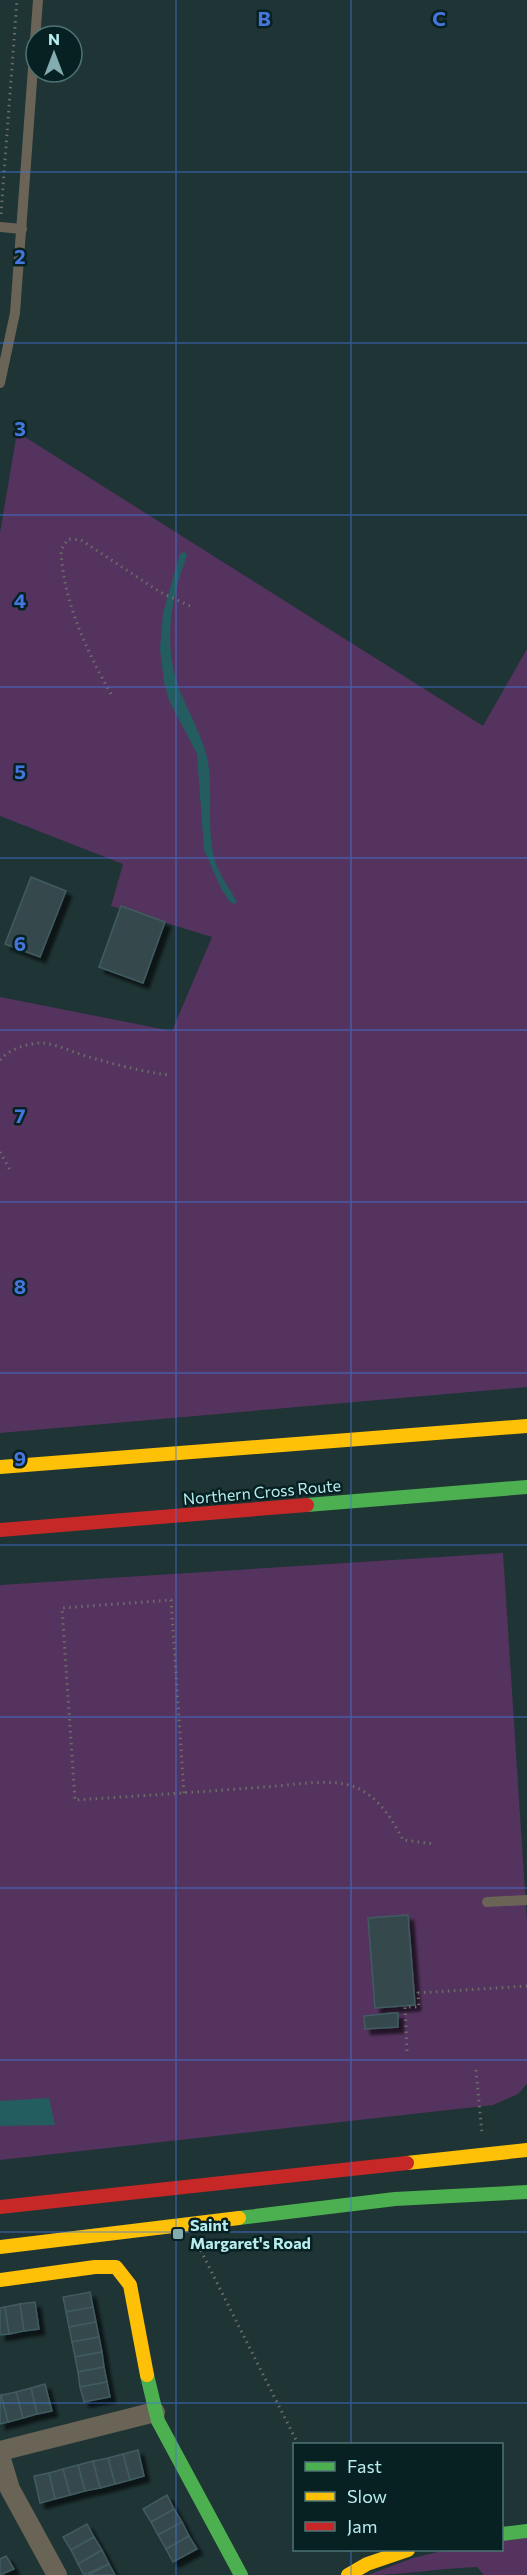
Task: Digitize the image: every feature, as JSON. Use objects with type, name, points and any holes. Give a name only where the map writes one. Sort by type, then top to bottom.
[{"type":"main road","points":[[0,1467],[527,1426]]},
{"type":"main road","name":"Northern Cross Route","points":[[0,1530],[527,1487]]},
{"type":"main road","points":[[0,2207],[527,2150]]},
{"type":"main road","points":[[0,2247],[395,2199],[527,2192]]},
{"type":"main road","points":[[0,2280],[95,2266],[116,2266],[130,2285],[155,2412],[241,2575]]},
{"type":"main road","points":[[503,2534],[527,2531]]},
{"type":"main road","points":[[348,2575],[367,2564],[405,2551]]},
{"type":"street","points":[[0,2451],[155,2412]]},
{"type":"street","points":[[0,2456],[10,2489],[57,2575]]},
{"type":"lane","points":[[0,383],[15,313],[38,0]]},
{"type":"lane","points":[[0,228],[22,229]]},
{"type":"lane","points":[[487,1902],[527,1900]]},
{"type":"path","points":[[0,228],[17,0]]},
{"type":"path","points":[[111,694],[93,660],[66,589],[61,550],[68,539],[81,540],[159,592],[192,607]]},
{"type":"path","points":[[0,1060],[4,1055],[20,1047],[40,1043],[56,1045],[139,1070],[168,1075]]},
{"type":"path","points":[[0,1152],[10,1170]]},
{"type":"path","points":[[184,1793],[171,1600],[62,1608],[75,1800],[184,1793],[329,1783],[354,1787],[374,1799],[391,1817],[403,1840],[434,1844]]},
{"type":"path","points":[[407,2051],[405,2007],[419,2007],[418,1993],[527,1986]]},
{"type":"path","points":[[476,2070],[482,2134]]},
{"type":"path","points":[[188,2224],[297,2443]]},
{"type":"shaded area","points":[[17,432],[483,726],[527,649],[527,1387],[0,1433],[0,997],[172,1031],[212,937],[111,906],[123,864],[0,816],[0,533]]},
{"type":"shaded area","points":[[503,1553],[527,1922],[527,2084],[518,2094],[493,2105],[0,2160],[0,1585]]},
{"type":"shaded area","points":[[527,2533],[527,2575],[484,2575],[477,2567],[368,2575],[413,2558],[442,2551],[503,2551],[503,2534]]},
{"type":"water","points":[[185,551],[187,556],[172,609],[170,645],[172,663],[176,681],[207,757],[214,857],[218,869],[237,902],[234,904],[222,890],[204,850],[197,754],[169,700],[164,682],[160,649],[163,613],[180,554]]},
{"type":"water","points":[[49,2098],[55,2125],[0,2126],[0,2101]]},
{"type":"building","points":[[31,877],[66,891],[40,957],[5,944]]},
{"type":"building","points":[[121,906],[165,922],[143,983],[99,967]]},
{"type":"building","points":[[408,1915],[415,2005],[375,2008],[368,1918]]},
{"type":"building","points":[[398,2013],[398,2027],[365,2029],[364,2016]]},
{"type":"building","points":[[90,2292],[93,2307],[66,2312],[63,2297]]},
{"type":"building","points":[[35,2302],[39,2329],[24,2331],[20,2304]]},
{"type":"building","points":[[20,2304],[24,2331],[9,2334],[5,2307]]},
{"type":"building","points":[[5,2307],[9,2334],[0,2335],[0,2308]]},
{"type":"building","points":[[93,2307],[96,2322],[69,2327],[66,2312]]},
{"type":"building","points":[[96,2322],[99,2337],[72,2342],[69,2327]]},
{"type":"building","points":[[99,2337],[102,2352],[75,2357],[72,2342]]},
{"type":"building","points":[[102,2352],[104,2367],[78,2372],[75,2357]]},
{"type":"building","points":[[104,2367],[107,2382],[80,2387],[78,2372]]},
{"type":"building","points":[[107,2382],[110,2397],[84,2402],[80,2387]]},
{"type":"building","points":[[45,2384],[52,2411],[37,2414],[31,2388]]},
{"type":"building","points":[[31,2388],[37,2414],[23,2418],[16,2392]]},
{"type":"building","points":[[16,2392],[23,2418],[8,2422],[1,2395]]},
{"type":"building","points":[[0,2396],[8,2422],[0,2424]]},
{"type":"building","points":[[138,2450],[144,2476],[130,2480],[123,2454]]},
{"type":"building","points":[[123,2454],[130,2480],[115,2484],[108,2458]]},
{"type":"building","points":[[108,2458],[115,2484],[100,2488],[93,2461]]},
{"type":"building","points":[[93,2461],[100,2488],[85,2491],[78,2465]]},
{"type":"building","points":[[78,2465],[85,2491],[70,2495],[63,2469]]},
{"type":"building","points":[[63,2469],[70,2495],[55,2499],[49,2473]]},
{"type":"building","points":[[49,2473],[55,2499],[40,2503],[34,2476]]},
{"type":"building","points":[[167,2495],[174,2509],[151,2522],[143,2509]]},
{"type":"building","points":[[174,2509],[182,2522],[158,2535],[151,2522]]},
{"type":"building","points":[[182,2522],[189,2536],[166,2549],[158,2535]]},
{"type":"building","points":[[87,2524],[94,2537],[71,2550],[63,2537]]},
{"type":"building","points":[[189,2536],[197,2549],[173,2562],[166,2549]]},
{"type":"building","points":[[94,2537],[102,2550],[78,2564],[71,2550]]},
{"type":"building","points":[[102,2550],[109,2564],[84,2575],[78,2564]]},
{"type":"building","points":[[6,2556],[14,2569],[0,2575],[0,2559]]},
{"type":"building","points":[[109,2564],[115,2575],[88,2575]]},
{"type":"traffic: fast","points":[[307,1505],[527,1487]]},
{"type":"traffic: fast","points":[[239,2218],[395,2199],[527,2192]]},
{"type":"traffic: fast","points":[[147,2375],[158,2421],[241,2575]]},
{"type":"traffic: fast","points":[[503,2534],[527,2531]]},
{"type":"traffic: slow","points":[[0,1467],[527,1426]]},
{"type":"traffic: slow","points":[[407,2163],[527,2150]]},
{"type":"traffic: slow","points":[[0,2247],[239,2218]]},
{"type":"traffic: slow","points":[[0,2280],[95,2267],[116,2267],[130,2285],[147,2375]]},
{"type":"traffic: slow","points":[[348,2575],[367,2564],[405,2551]]},
{"type":"traffic: jam","points":[[0,1530],[307,1505]]},
{"type":"traffic: jam","points":[[0,2207],[407,2163]]},
{"type":"place","name":"Saint Margaret's Road","points":[[178,2234]]}]
